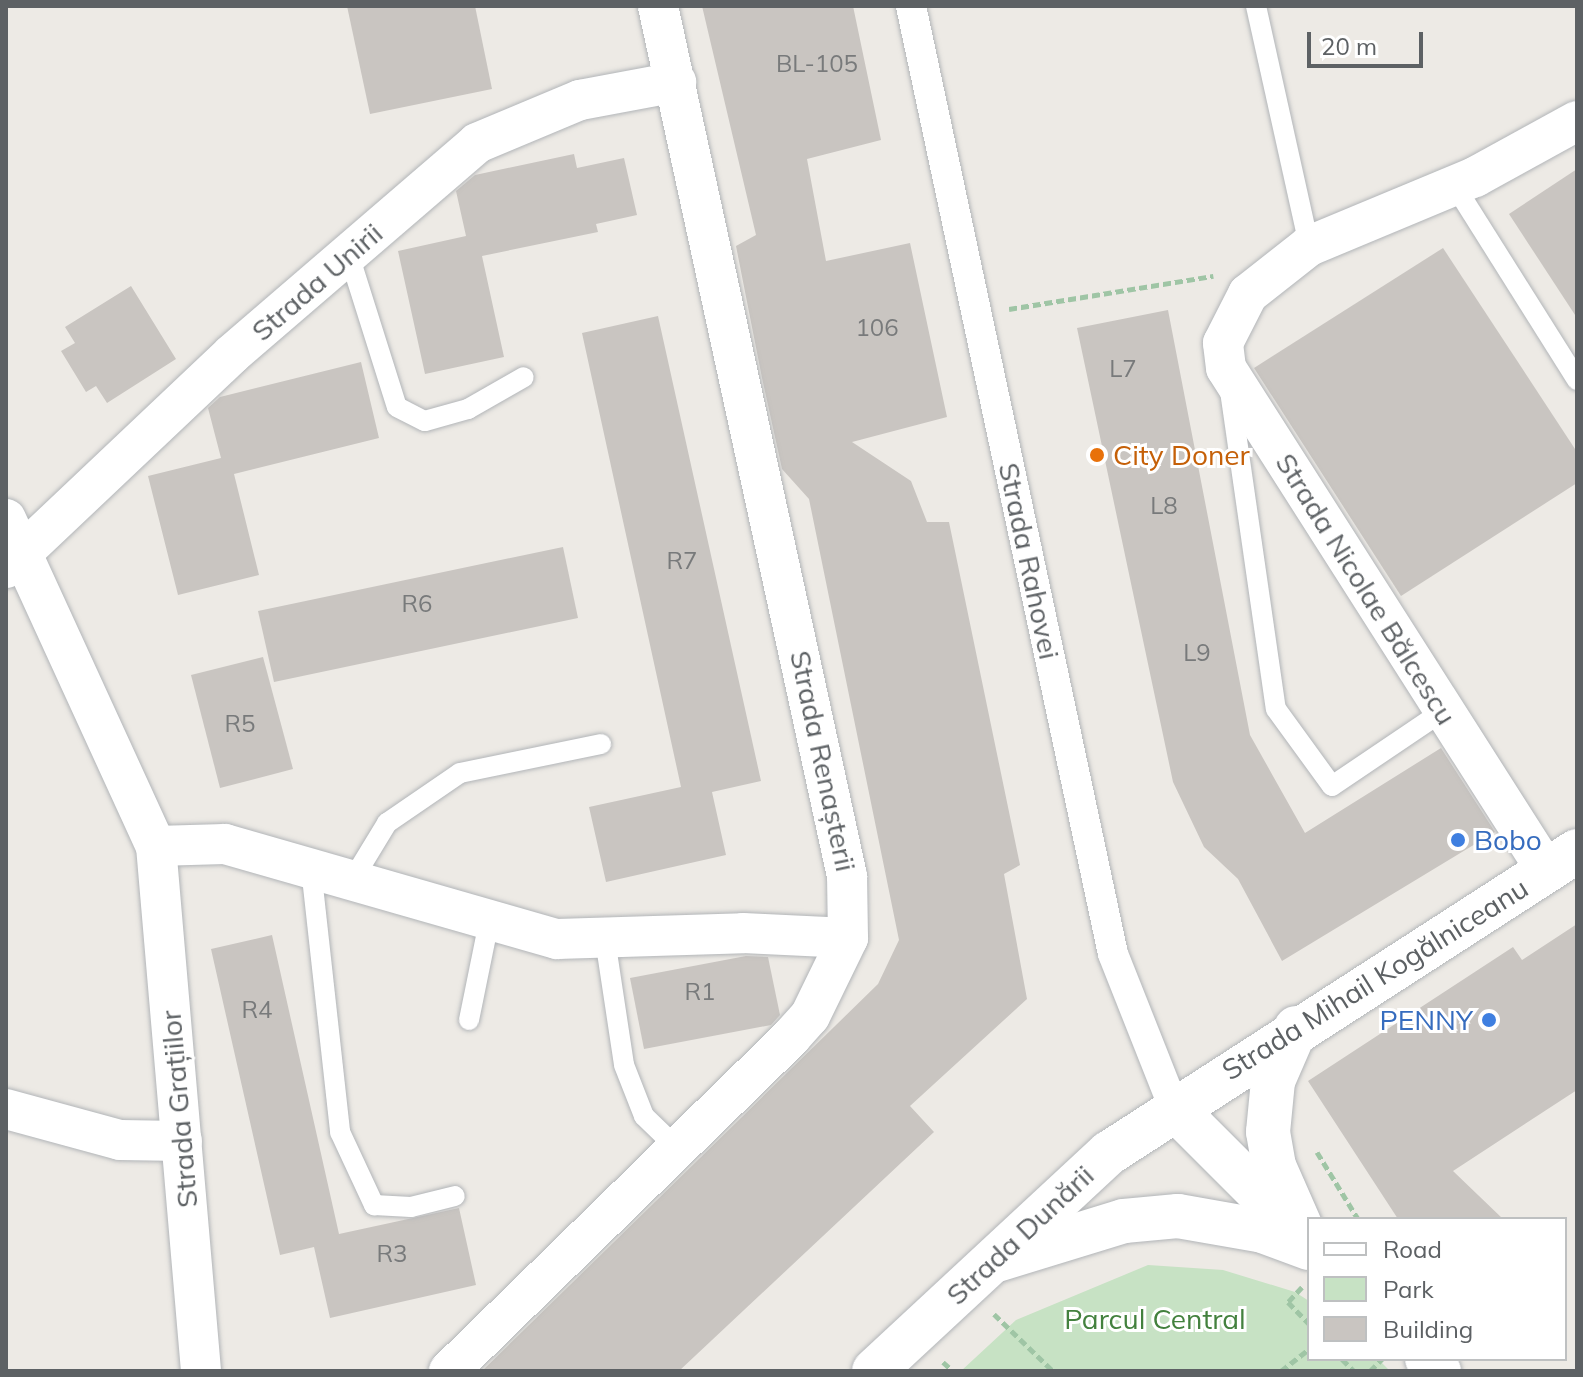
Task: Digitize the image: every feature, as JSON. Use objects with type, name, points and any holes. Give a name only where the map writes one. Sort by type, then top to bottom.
[{"type":"main road","name":"Strada Mihail Kogălniceanu","points":[[1174,1108],[1562,860]]},
{"type":"main road","points":[[1296,1028],[1273,1081],[1268,1132],[1274,1166],[1307,1249]]},
{"type":"main road","points":[[1174,1108],[1307,1251]]},
{"type":"main road","name":"Strada Dunării","points":[[874,1371],[1081,1175],[1174,1108]]},
{"type":"main road","points":[[976,1275],[1124,1221],[1178,1216],[1263,1231],[1307,1252]]},
{"type":"street","name":"Strada Renașterii","points":[[449,1371],[810,1016],[848,938],[847,876],[658,6]]},
{"type":"street","name":"Strada Rahovei","points":[[911,6],[1113,954],[1174,1108]]},
{"type":"street","name":"Strada Unirii","points":[[11,547],[477,143],[514,122],[580,100],[676,82]]},
{"type":"street","points":[[1226,368],[1223,343],[1234,311],[1309,246],[1453,183],[1577,121]]},
{"type":"street","name":"Strada Nicolae Bălcescu","points":[[1226,368],[1443,711],[1562,860]]},
{"type":"street","name":"Strada Grațiilor","points":[[11,547],[156,846],[201,1371]]},
{"type":"street","points":[[156,846],[225,844],[557,939],[743,933],[848,938]]},
{"type":"street","points":[[6,1109],[120,1140],[182,1141]]},
{"type":"lane","points":[[1258,7],[1309,246]]},
{"type":"lane","points":[[1453,183],[1577,380]]},
{"type":"lane","points":[[349,255],[397,407],[425,421],[468,409],[524,377]]},
{"type":"lane","points":[[1226,368],[1276,709],[1332,786],[1443,711]]},
{"type":"lane","points":[[353,879],[387,823],[460,773],[601,744]]},
{"type":"lane","points":[[311,868],[340,1132],[374,1205],[411,1207],[455,1196]]},
{"type":"lane","points":[[469,1020],[489,922]]},
{"type":"lane","points":[[605,939],[624,1065],[644,1116],[678,1149]]},
{"type":"path","points":[[977,314],[1222,275]]},
{"type":"path","points":[[1314,1147],[1357,1217]]},
{"type":"path","points":[[1307,1254],[1288,1302],[1307,1322]]},
{"type":"path","points":[[976,1275],[1053,1371]]},
{"type":"path","points":[[1281,1371],[1307,1351]]},
{"type":"green space","name":"Parcul Central","points":[[1148,1265],[1223,1270],[1295,1292],[1307,1300],[1307,1361],[1380,1361],[1390,1371],[961,1371],[1016,1320]]},
{"type":"building","points":[[347,6],[475,6],[492,89],[370,114]]},
{"type":"building","points":[[702,6],[853,6],[881,140],[807,159],[826,261],[910,243],[947,417],[852,442],[911,481],[927,522],[949,522],[1020,865],[1004,874],[1027,999],[910,1106],[934,1132],[679,1371],[482,1371],[878,984],[899,940],[809,499],[782,469],[762,378],[736,246],[756,235]]},
{"type":"building","points":[[574,154],[577,168],[624,158],[637,215],[596,224],[598,232],[482,256],[504,357],[425,374],[398,251],[466,236],[456,191],[475,175]]},
{"type":"building","points":[[1577,169],[1577,318],[1509,214]]},
{"type":"building","points":[[1443,248],[1577,452],[1577,483],[1401,596],[1254,368]]},
{"type":"building","points":[[131,286],[176,359],[107,403],[96,386],[86,392],[61,351],[75,343],[65,327]]},
{"type":"building","points":[[1168,310],[1250,735],[1305,833],[1441,748],[1495,832],[1282,961],[1238,879],[1204,847],[1173,782],[1077,328]]},
{"type":"building","points":[[658,316],[761,781],[712,792],[726,855],[606,882],[589,807],[681,787],[582,333]]},
{"type":"building","points":[[361,362],[379,438],[234,474],[259,575],[178,595],[148,476],[221,458],[208,408],[220,397]]},
{"type":"building","points":[[563,547],[578,618],[274,682],[258,611]]},
{"type":"building","points":[[263,657],[293,769],[220,788],[191,675]]},
{"type":"building","name":"PENNY","points":[[1577,924],[1577,1090],[1453,1171],[1501,1217],[1397,1217],[1308,1081],[1513,947],[1522,960]]},
{"type":"building","points":[[272,935],[339,1234],[459,1208],[476,1285],[330,1318],[314,1247],[280,1255],[211,949]]},
{"type":"building","points":[[746,956],[768,957],[780,1015],[771,1025],[644,1049],[630,978]]},
{"type":"place","name":"City Doner","points":[[1097,455]]},
{"type":"place","name":"Bobo","points":[[1458,840]]},
{"type":"place","name":"PENNY","points":[[1489,1020]]}]
